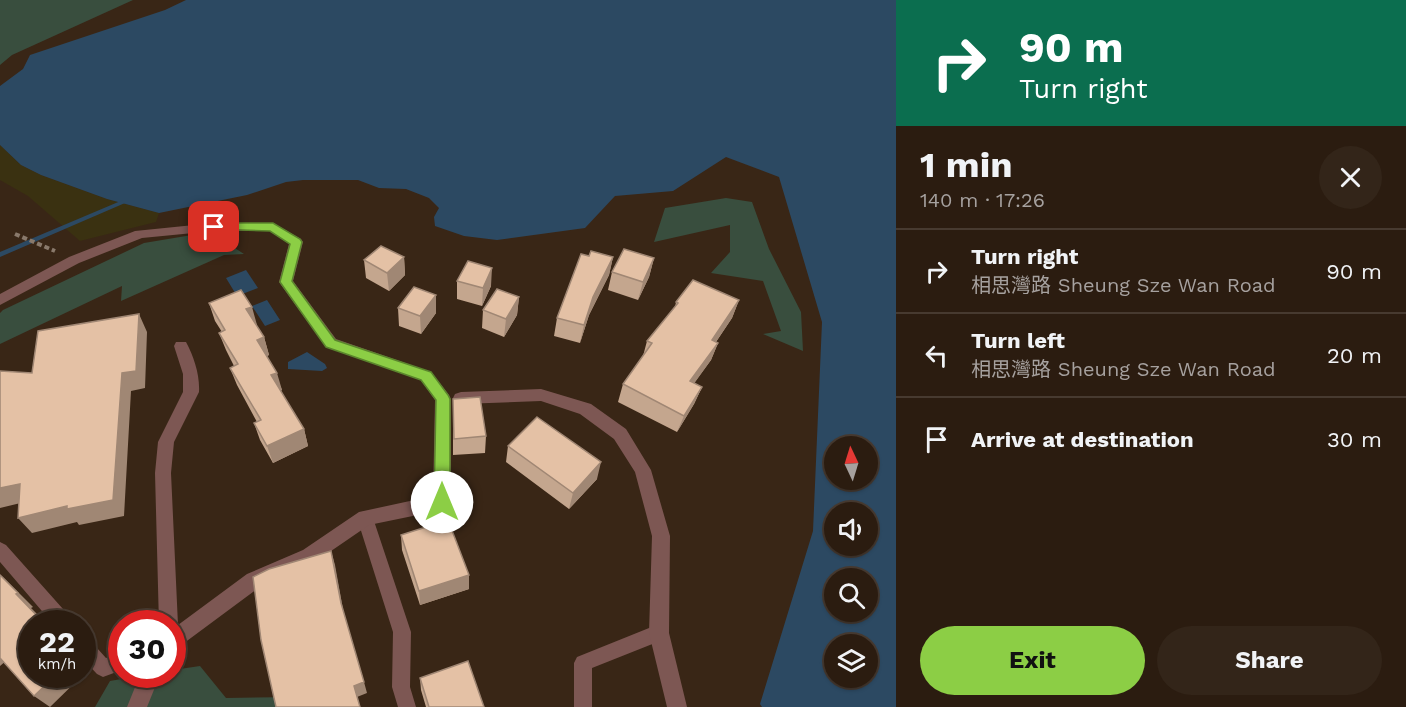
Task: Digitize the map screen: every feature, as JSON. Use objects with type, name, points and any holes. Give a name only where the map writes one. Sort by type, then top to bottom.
[{"type":"street","points":[[0,300],[74,260],[140,234],[214,227],[273,227],[296,242],[286,282],[331,343],[426,376],[443,399],[442,502],[365,518],[309,556],[254,580],[186,631]]},
{"type":"street","points":[[169,610],[164,473],[166,442],[191,392],[192,383],[181,346]]},
{"type":"street","points":[[443,399],[541,395],[585,409],[620,434],[643,470],[661,536],[659,633],[677,707]]},
{"type":"street","points":[[137,707],[145,688]]},
{"type":"lane","points":[[365,518],[402,632],[401,687],[407,707]]},
{"type":"lane","points":[[0,550],[53,610]]},
{"type":"lane","points":[[583,707],[582,663],[659,633]]},
{"type":"lane","points":[[96,660],[103,668],[108,666]]},
{"type":"path","points":[[15,234],[50,249]]},
{"type":"green space","points":[[0,0],[133,0],[12,55],[0,65]]},
{"type":"green space","points":[[726,198],[752,202],[769,249],[801,312],[803,351],[763,334],[781,331],[763,281],[711,273],[730,252],[730,225],[654,242],[665,208]]},
{"type":"green space","points":[[210,232],[244,254],[224,255],[121,301],[122,286],[0,344],[0,313],[3,310],[144,243]]},
{"type":"green space","points":[[200,666],[226,698],[297,697],[299,707],[95,707],[108,684],[108,688],[186,688],[186,668]]},
{"type":"sand","points":[[0,145],[21,165],[41,175],[107,199],[159,213],[156,222],[80,241],[28,196],[0,180]]},
{"type":"water","points":[[186,0],[896,0],[896,707],[762,707],[760,704],[813,531],[822,322],[779,177],[726,157],[673,191],[615,196],[585,228],[497,240],[464,236],[435,226],[434,217],[439,208],[429,198],[406,189],[379,188],[358,180],[286,182],[247,195],[159,213],[107,199],[41,175],[21,165],[0,145],[0,86],[23,69],[30,55],[165,10]]},
{"type":"water","points":[[246,270],[258,288],[237,296],[226,278]]},
{"type":"water","points":[[267,300],[280,320],[265,326],[252,306]]},
{"type":"water","points":[[307,352],[325,364],[327,368],[322,371],[288,369],[288,362]]},
{"type":"building","points":[[381,246],[404,257],[387,273],[364,260]]},
{"type":"building","points":[[624,249],[654,258],[643,282],[612,272]]},
{"type":"building","points":[[591,251],[613,257],[593,297],[584,325],[557,318],[581,254],[589,256]]},
{"type":"building","points":[[468,261],[492,268],[483,288],[457,281]]},
{"type":"building","points":[[693,280],[739,300],[712,340],[718,343],[690,381],[702,387],[684,416],[623,384],[652,343],[647,341],[678,303],[676,302]]},
{"type":"building","points":[[414,287],[436,295],[420,316],[398,308]]},
{"type":"building","points":[[497,289],[519,297],[506,319],[483,310]]},
{"type":"building","points":[[241,290],[252,307],[246,309],[264,337],[257,340],[277,373],[271,375],[304,429],[267,446],[254,423],[261,420],[230,368],[238,364],[219,333],[225,330],[209,303]]},
{"type":"building","points":[[139,314],[136,371],[122,373],[113,500],[67,509],[67,506],[18,518],[20,484],[0,488],[0,371],[32,373],[38,331]]},
{"type":"building","points":[[480,397],[486,436],[454,439],[453,399]]},
{"type":"building","points":[[537,417],[601,462],[573,493],[508,446]]},
{"type":"building","points":[[448,520],[469,575],[419,591],[401,535]]},
{"type":"building","points":[[331,551],[341,603],[364,682],[354,686],[360,707],[276,707],[261,640],[253,577],[269,569]]},
{"type":"building","points":[[0,575],[31,610],[18,610],[18,678],[0,658]]},
{"type":"building","points":[[468,661],[484,707],[429,707],[420,678]]},
{"type":"building","points":[[27,688],[42,688],[34,696]]},
{"type":"waterway","points":[[0,255],[123,202]]},
{"type":"route","points":[[214,227],[273,227],[296,242],[286,282],[331,343],[426,376],[443,399],[442,502]]}]
